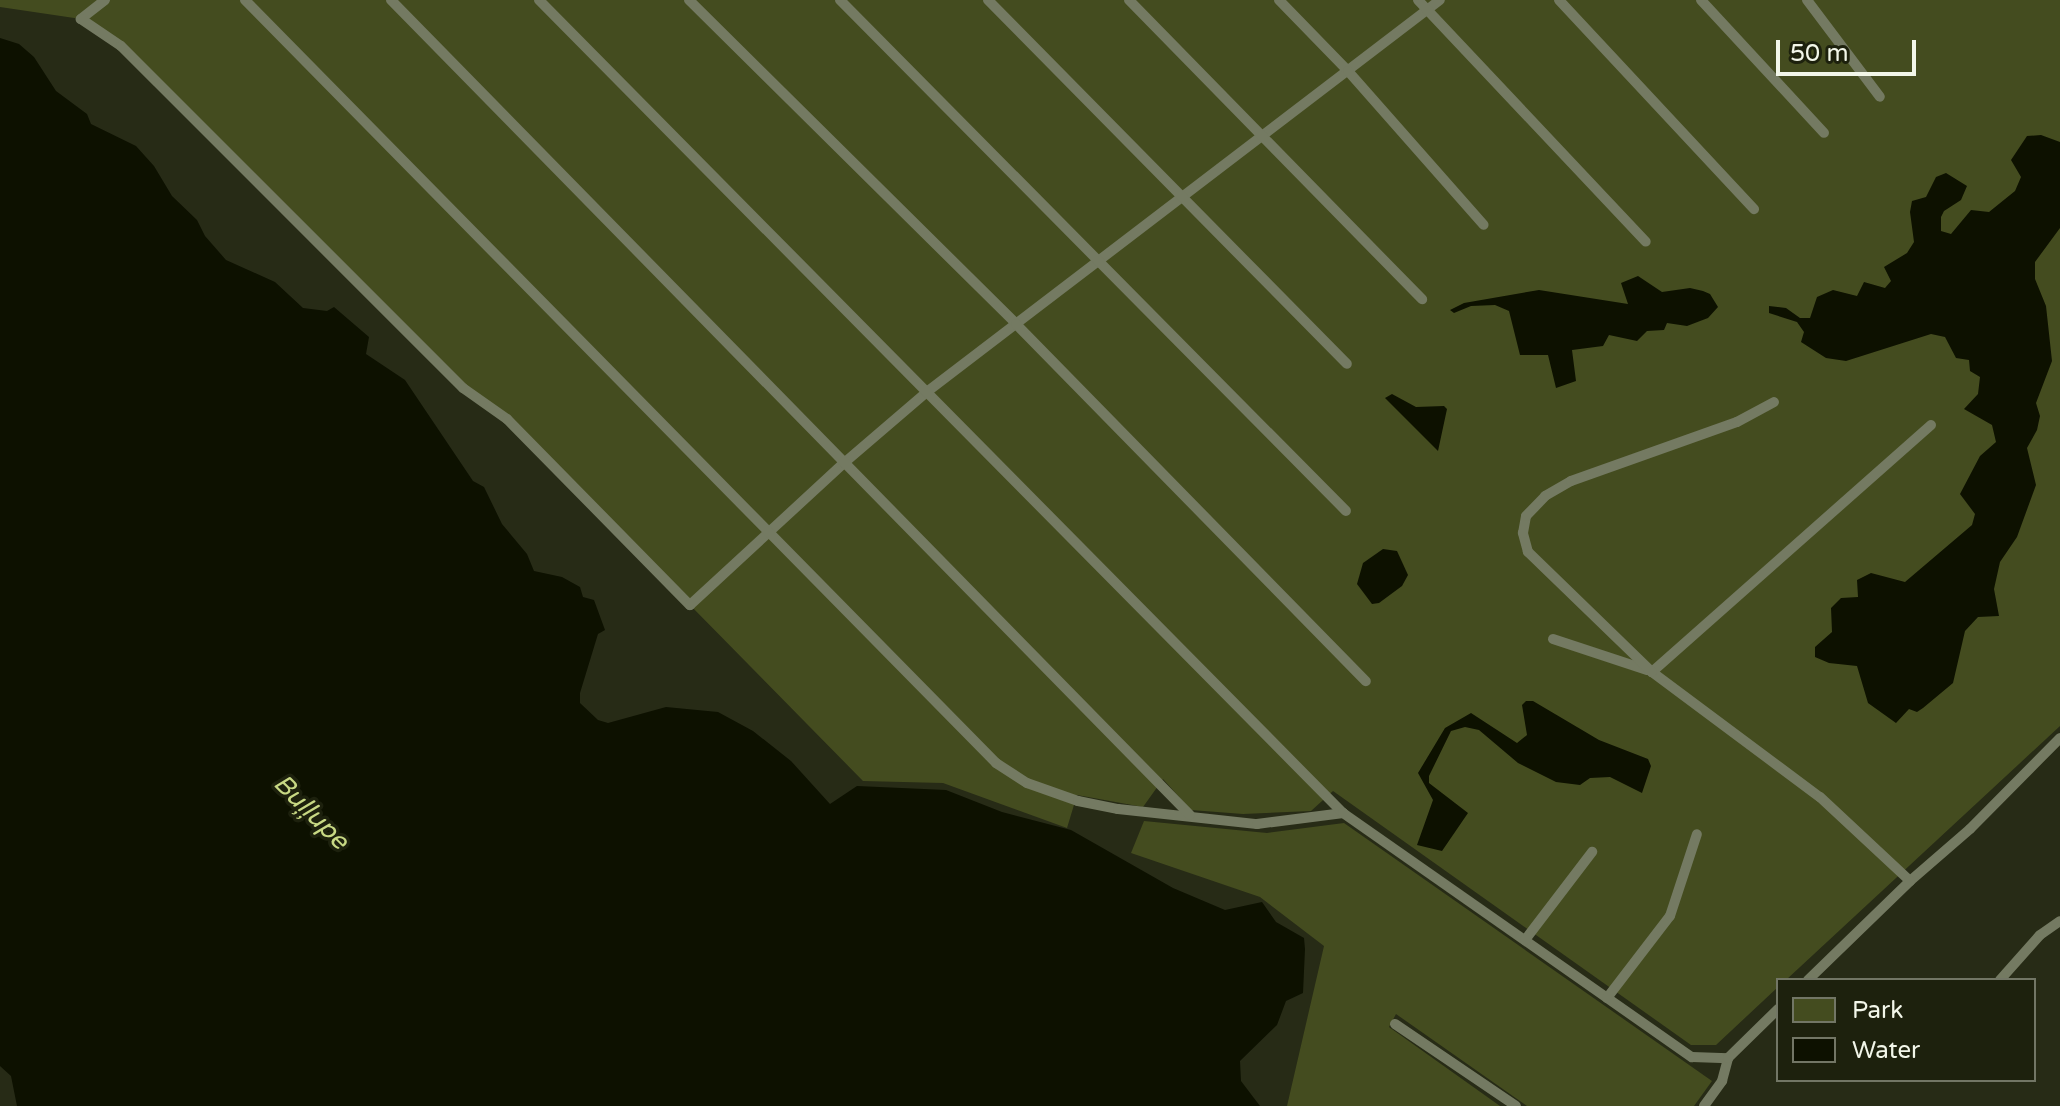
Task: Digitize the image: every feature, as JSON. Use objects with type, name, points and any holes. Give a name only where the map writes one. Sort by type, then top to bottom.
[{"type":"lane","points":[[105,0],[81,19],[121,46],[463,388],[507,419],[690,605],[844,463],[928,391],[1440,0]]},
{"type":"lane","points":[[245,0],[996,763],[1027,783],[1078,801],[1118,809],[1257,824],[1343,813]]},
{"type":"lane","points":[[391,0],[1191,815]]},
{"type":"lane","points":[[539,0],[1343,813],[1692,1057],[1728,1058]]},
{"type":"lane","points":[[689,0],[1016,324],[1366,681]]},
{"type":"lane","points":[[840,0],[1346,511]]},
{"type":"lane","points":[[988,0],[1347,364]]},
{"type":"lane","points":[[1129,0],[1422,299]]},
{"type":"lane","points":[[1279,0],[1348,71],[1484,225]]},
{"type":"lane","points":[[1418,0],[1646,242]]},
{"type":"lane","points":[[1559,0],[1754,209]]},
{"type":"lane","points":[[1701,0],[1824,133]]},
{"type":"lane","points":[[1807,0],[1880,97]]},
{"type":"lane","points":[[1774,402],[1737,422],[1571,481],[1545,496],[1526,516],[1523,533],[1528,552],[1652,672],[1820,797],[1910,881]]},
{"type":"lane","points":[[1652,672],[1931,425]]},
{"type":"lane","points":[[1553,639],[1652,672]]},
{"type":"lane","points":[[1810,978],[1910,881],[1970,829],[2060,738]]},
{"type":"lane","points":[[1607,998],[1670,916],[1697,834]]},
{"type":"lane","points":[[1525,940],[1592,852]]},
{"type":"lane","points":[[2002,978],[2040,935],[2060,921]]},
{"type":"lane","points":[[1704,1106],[1722,1081],[1728,1058],[1776,1011]]},
{"type":"lane","points":[[1395,1024],[1516,1106]]},
{"type":"green space","points":[[0,0],[2060,0],[2060,726],[1788,978],[1776,978],[1776,989],[1716,1045],[1691,1045],[1333,791],[1311,811],[1243,814],[1191,810],[1163,779],[1143,807],[1077,795],[1067,828],[943,783],[863,781],[507,419],[463,388],[121,46],[81,19],[0,7]]},
{"type":"green space","points":[[1144,821],[1267,833],[1344,823],[1712,1081],[1694,1106],[1527,1106],[1396,1014],[1389,1027],[1500,1106],[1287,1106],[1324,946],[1260,897],[1131,853]]},
{"type":"water","name":"Buļļupe","points":[[0,38],[19,44],[34,57],[56,91],[87,114],[91,124],[136,146],[154,166],[172,196],[197,220],[205,236],[226,260],[275,282],[303,308],[327,311],[334,307],[369,337],[366,354],[405,380],[473,481],[484,487],[502,524],[527,554],[534,571],[562,577],[580,587],[583,597],[594,600],[605,630],[598,634],[580,693],[580,703],[598,720],[608,723],[666,707],[718,712],[753,731],[791,761],[830,804],[857,786],[946,790],[1002,812],[1071,830],[1173,888],[1225,910],[1262,902],[1276,922],[1304,938],[1305,949],[1303,993],[1286,1001],[1277,1025],[1240,1061],[1241,1081],[1260,1106],[17,1106],[11,1076],[0,1066]]},
{"type":"water","points":[[2041,135],[2060,142],[2060,228],[2035,262],[2035,279],[2046,306],[2052,361],[2036,403],[2040,416],[2037,430],[2027,448],[2036,485],[2017,537],[2000,562],[1994,589],[1999,616],[1978,617],[1965,631],[1953,683],[1917,712],[1909,709],[1896,723],[1868,703],[1857,666],[1829,663],[1815,657],[1815,647],[1832,632],[1831,608],[1841,598],[1858,597],[1857,580],[1871,573],[1905,582],[1972,525],[1975,514],[1960,494],[1980,456],[1996,442],[1992,425],[1964,409],[1978,394],[1980,377],[1970,371],[1969,360],[1956,358],[1945,337],[1931,334],[1846,361],[1826,358],[1801,342],[1804,332],[1797,322],[1769,313],[1769,306],[1786,308],[1800,318],[1810,318],[1817,297],[1833,290],[1857,296],[1864,282],[1885,288],[1891,281],[1884,267],[1907,253],[1914,242],[1910,212],[1912,201],[1926,197],[1936,177],[1946,173],[1967,186],[1961,200],[1944,211],[1941,217],[1941,231],[1951,234],[1971,210],[1989,212],[2015,191],[2021,177],[2011,160],[2027,136]]},
{"type":"water","points":[[1638,276],[1662,292],[1690,288],[1703,291],[1710,294],[1718,307],[1708,318],[1687,326],[1667,323],[1664,330],[1647,331],[1637,341],[1609,335],[1603,346],[1572,350],[1576,381],[1556,388],[1548,355],[1520,355],[1509,311],[1495,305],[1471,306],[1454,313],[1450,310],[1464,303],[1539,290],[1628,304],[1621,283]]},
{"type":"water","points":[[1392,394],[1416,407],[1444,406],[1447,409],[1438,451],[1385,398]]},
{"type":"water","points":[[1383,549],[1397,551],[1408,575],[1402,586],[1379,603],[1372,604],[1357,584],[1363,563]]},
{"type":"water","points":[[1533,701],[1599,740],[1648,759],[1651,766],[1642,793],[1610,777],[1590,778],[1580,785],[1556,782],[1518,763],[1479,730],[1465,727],[1451,731],[1429,776],[1429,783],[1468,813],[1442,851],[1417,845],[1433,800],[1418,773],[1445,728],[1471,713],[1517,743],[1527,735],[1522,705]]}]
